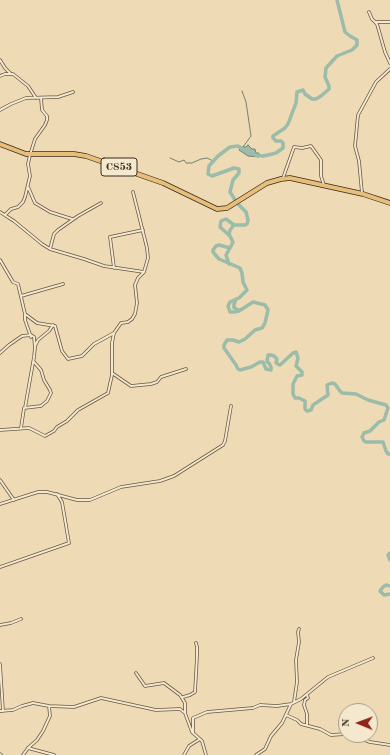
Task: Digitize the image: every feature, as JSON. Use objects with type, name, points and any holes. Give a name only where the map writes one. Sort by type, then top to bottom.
[{"type":"main road","name":"C853","points":[[0,144],[30,155],[74,154],[86,156],[163,183],[214,208],[222,209],[267,183],[283,178],[298,179],[362,194],[390,203]]},
{"type":"street","points":[[369,12],[372,19],[376,22],[390,63]]},
{"type":"street","points":[[376,22],[390,22]]},
{"type":"street","points":[[0,60],[11,74],[28,86],[36,98]]},
{"type":"street","points":[[362,194],[359,161],[355,146],[358,115],[376,82],[390,69]]},
{"type":"street","points":[[0,76],[11,74]]},
{"type":"street","points":[[0,110],[22,99],[58,97],[73,92]]},
{"type":"street","points":[[6,215],[11,209],[23,202],[30,176],[28,164],[30,155],[35,138],[47,120],[47,116],[42,110],[40,98]]},
{"type":"street","points":[[283,178],[294,147],[301,148],[311,146],[321,160],[321,176],[324,186]]},
{"type":"street","points":[[27,186],[35,203],[50,212],[72,219]]},
{"type":"street","points":[[25,314],[37,323],[53,325],[56,327],[62,351],[68,359],[82,356],[92,346],[114,332],[121,323],[129,321],[134,316],[137,303],[135,285],[138,278],[144,272],[148,255],[133,192]]},
{"type":"street","points":[[50,249],[54,234],[72,219],[101,202]]},
{"type":"street","points":[[0,212],[50,249],[104,266],[144,272]]},
{"type":"street","points":[[114,268],[110,237],[143,230]]},
{"type":"street","points":[[0,260],[13,282],[18,284],[25,320],[31,336],[34,337],[35,346],[33,361],[20,428]]},
{"type":"street","points":[[21,296],[63,284]]},
{"type":"street","points":[[35,346],[38,340],[49,331],[53,325]]},
{"type":"street","points":[[0,430],[20,428],[31,429],[45,436],[53,432],[57,427],[72,417],[78,410],[108,393],[112,373],[112,343],[114,332]]},
{"type":"street","points":[[0,353],[22,336],[31,336]]},
{"type":"street","points":[[25,408],[41,406],[50,394],[50,390],[44,380],[41,370],[33,361]]},
{"type":"street","points":[[112,373],[131,386],[151,384],[157,382],[161,377],[186,369]]},
{"type":"street","points":[[0,504],[38,492],[57,494],[78,500],[90,500],[120,487],[160,481],[174,476],[223,445],[232,406]]},
{"type":"street","points":[[0,480],[14,500]]},
{"type":"street","points":[[0,567],[69,543],[62,502],[57,494]]},
{"type":"street","points":[[0,625],[21,619]]},
{"type":"street","points":[[256,755],[265,748],[272,736],[278,730],[293,703],[297,682],[296,657],[299,642],[299,629]]},
{"type":"street","points":[[183,697],[195,692],[196,643]]},
{"type":"street","points":[[193,732],[193,718],[210,711],[253,708],[260,704],[277,706],[293,703],[328,677],[373,658]]},
{"type":"street","points":[[0,664],[1,711],[13,710],[33,703],[49,706],[74,707],[100,698],[156,710],[180,710],[185,712]]},
{"type":"street","points":[[136,673],[145,686],[164,683],[183,697],[185,712],[193,732],[205,746],[206,755]]},
{"type":"street","points":[[307,694],[308,697],[304,702],[307,714],[307,725]]},
{"type":"street","points":[[22,755],[37,740],[43,731],[50,716],[49,706]]},
{"type":"street","points":[[286,715],[297,720],[301,724],[323,730],[332,735],[338,735]]},
{"type":"street","points":[[184,755],[189,746],[200,739]]},
{"type":"street","points":[[377,743],[390,745]]},
{"type":"street","points":[[28,748],[54,755]]},
{"type":"shaded area","points":[[248,145],[252,149],[255,149],[256,153],[259,153],[259,157],[248,156],[239,150],[241,147],[246,147]]},
{"type":"waterway","points":[[255,155],[268,155],[276,153],[283,148],[283,143],[281,141],[276,141],[273,136],[285,128],[288,124],[296,103],[297,92],[303,90],[305,94],[312,99],[316,99],[321,96],[329,89],[325,77],[326,68],[337,56],[352,50],[357,45],[357,40],[345,32],[337,0]]},
{"type":"waterway","points":[[242,91],[246,102],[251,136],[243,147]]},
{"type":"waterway","points":[[244,150],[238,146],[230,147],[218,156],[209,166],[208,174],[212,176],[234,168],[239,169],[239,173],[233,180],[230,192],[237,203],[246,212],[248,220],[247,224],[245,225],[234,225],[226,219],[221,221],[220,227],[230,236],[233,242],[230,248],[219,245],[216,246],[213,252],[219,259],[240,268],[243,282],[247,290],[239,298],[230,302],[228,306],[230,312],[239,311],[253,302],[265,305],[268,310],[265,323],[262,328],[255,330],[239,342],[227,340],[224,348],[240,370],[251,367],[260,362],[263,362],[266,369],[271,370],[271,367],[267,362],[268,355],[274,356],[277,359],[276,363],[280,365],[296,352],[298,358],[296,366],[302,372],[302,375],[297,376],[293,384],[293,394],[295,398],[305,401],[305,409],[307,411],[311,410],[313,405],[328,395],[327,385],[332,383],[335,384],[342,393],[356,394],[368,400],[386,405],[388,408],[384,420],[379,422],[370,431],[364,433],[362,437],[366,442],[383,442],[386,451],[390,454]]},
{"type":"waterway","points":[[170,158],[179,162],[184,160],[186,163],[192,163],[207,158],[213,161]]},
{"type":"waterway","points":[[229,235],[230,230],[234,225]]},
{"type":"waterway","points":[[229,264],[226,255],[230,248]]},
{"type":"waterway","points":[[236,299],[234,308],[239,310]]},
{"type":"waterway","points":[[390,553],[388,555],[390,560]]},
{"type":"waterway","points":[[390,586],[386,585],[380,591],[384,595],[390,594]]}]
